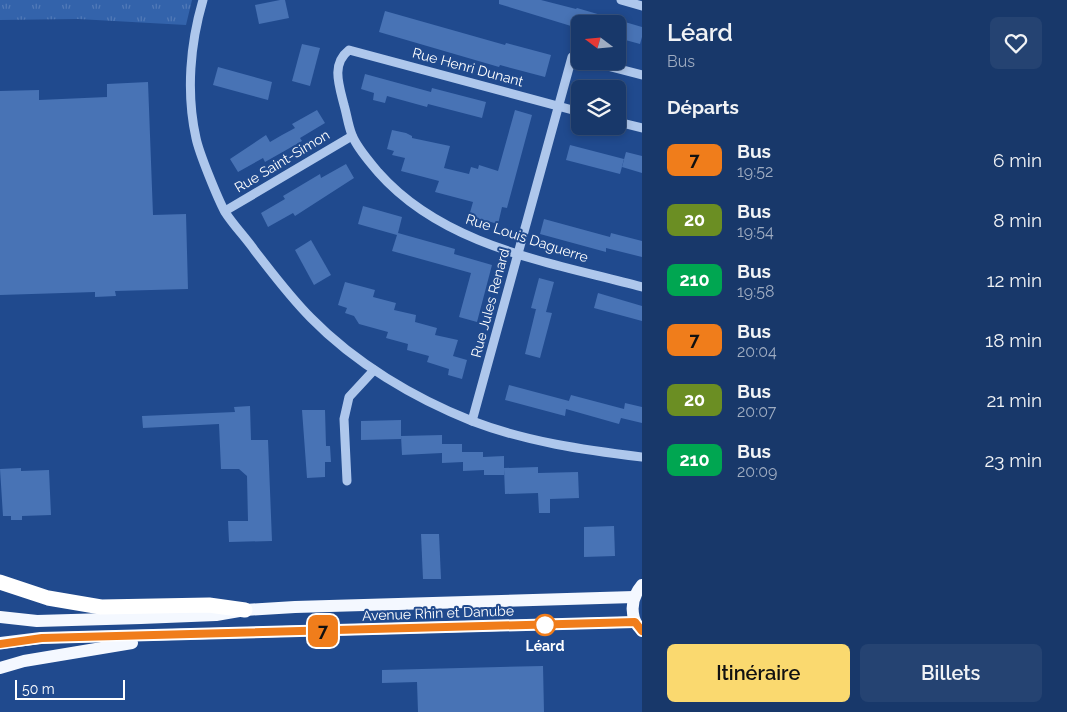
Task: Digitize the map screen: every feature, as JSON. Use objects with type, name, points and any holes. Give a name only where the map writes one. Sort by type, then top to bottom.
[{"type":"highway","points":[[0,582],[48,598],[101,607],[209,605],[244,610]]},
{"type":"main road","points":[[634,597],[642,586]]},
{"type":"main road","name":"Avenue Rhin et Danube","points":[[0,617],[38,621],[141,618],[216,615],[244,610],[634,597],[632,614],[639,627],[180,635]]},
{"type":"main road","points":[[0,644],[42,638],[180,635]]},
{"type":"main road","points":[[0,668],[24,661],[180,635]]},
{"type":"street","points":[[203,0],[196,26],[190,91],[196,139],[225,211],[288,293],[311,319],[340,346],[374,370],[418,395],[472,421],[511,434],[559,446],[642,456]]},
{"type":"street","points":[[621,0],[642,6]]},
{"type":"street","name":"Rue Henri Dunant","points":[[349,50],[571,110]]},
{"type":"street","name":"Rue Louis Daguerre","points":[[349,50],[341,56],[337,66],[338,84],[352,136],[371,163],[394,190],[427,214],[467,237],[642,288]]},
{"type":"street","name":"Rue Jules Renard","points":[[472,421],[571,60]]},
{"type":"street","points":[[623,70],[642,75]]},
{"type":"street","points":[[626,124],[642,128]]},
{"type":"street","name":"Rue Saint-Simon","points":[[225,211],[352,136]]},
{"type":"street","points":[[346,481],[344,419],[349,397],[374,370]]},
{"type":"green space","points":[[0,0],[192,0],[186,25],[78,19],[0,20]]},
{"type":"building","points":[[285,0],[289,18],[259,24],[255,5]]},
{"type":"building","points":[[499,0],[541,0],[601,15],[571,15],[571,26],[499,4]]},
{"type":"building","points":[[385,11],[505,45],[506,43],[551,55],[545,77],[500,65],[499,67],[379,32]]},
{"type":"building","points":[[626,22],[642,27],[640,44],[626,40]]},
{"type":"building","points":[[302,44],[320,48],[310,86],[292,81]]},
{"type":"building","points":[[218,67],[272,82],[268,100],[213,85]]},
{"type":"building","points":[[365,74],[431,92],[432,88],[486,102],[482,118],[428,104],[427,107],[387,96],[385,103],[373,100],[374,93],[361,89]]},
{"type":"building","points":[[148,82],[153,215],[186,214],[188,289],[115,291],[116,296],[95,297],[95,292],[0,295],[0,91],[39,90],[39,100],[107,97],[107,84]]},
{"type":"building","points":[[317,110],[325,123],[300,138],[302,141],[265,162],[263,158],[238,172],[230,159],[266,135],[270,142],[295,128],[292,124]]},
{"type":"building","points":[[515,110],[532,115],[507,208],[502,207],[498,224],[469,216],[473,202],[435,192],[439,181],[401,171],[405,158],[392,155],[394,151],[387,149],[392,130],[406,133],[412,136],[412,138],[450,146],[444,168],[469,174],[471,167],[478,169],[479,165],[498,171]]},
{"type":"building","points":[[570,145],[624,159],[620,174],[566,160]]},
{"type":"building","points":[[626,152],[642,156],[642,173],[622,167]]},
{"type":"building","points":[[346,164],[354,178],[295,216],[293,213],[268,227],[261,213],[285,199],[283,196],[320,174],[321,178]]},
{"type":"building","points":[[363,206],[402,217],[398,233],[455,249],[454,254],[492,265],[477,322],[459,317],[471,273],[392,251],[397,235],[358,224]]},
{"type":"building","points":[[544,219],[610,237],[611,233],[642,241],[642,257],[606,248],[606,252],[540,234]]},
{"type":"building","points":[[311,240],[331,275],[314,285],[295,250]]},
{"type":"building","points":[[539,278],[554,282],[546,312],[552,313],[540,358],[525,354],[536,309],[531,308]]},
{"type":"building","points":[[345,282],[375,290],[373,297],[396,303],[394,310],[416,315],[415,322],[437,328],[435,335],[458,340],[453,356],[467,360],[462,379],[448,375],[449,369],[427,362],[429,356],[407,350],[408,344],[386,338],[388,332],[359,324],[354,316],[345,313],[347,308],[338,305]]},
{"type":"building","points":[[598,293],[642,306],[642,321],[594,308]]},
{"type":"building","points":[[509,385],[569,401],[571,395],[624,409],[625,403],[642,407],[642,423],[621,418],[619,424],[566,409],[565,416],[505,400]]},
{"type":"building","points":[[250,406],[251,440],[268,440],[272,541],[229,542],[228,521],[248,521],[247,476],[239,469],[221,469],[219,424],[143,428],[142,416],[235,412],[234,407]]},
{"type":"building","points":[[302,410],[325,410],[326,446],[330,446],[331,462],[325,462],[325,477],[307,478]]},
{"type":"building","points":[[401,420],[401,439],[361,440],[361,421]]},
{"type":"building","points":[[442,435],[442,444],[462,444],[462,452],[483,452],[483,457],[504,456],[504,475],[484,475],[484,470],[463,471],[463,462],[442,463],[442,453],[402,455],[401,436]]},
{"type":"building","points":[[538,467],[538,473],[578,472],[579,498],[550,499],[550,513],[539,513],[538,493],[505,494],[504,468]]},
{"type":"building","points":[[21,468],[21,471],[49,470],[51,515],[22,516],[22,520],[11,520],[11,516],[3,516],[0,469]]},
{"type":"building","points":[[614,526],[615,556],[584,557],[584,527]]},
{"type":"building","points":[[421,534],[439,534],[441,579],[423,579]]},
{"type":"building","points":[[543,666],[544,712],[418,712],[417,682],[382,683],[382,670]]},
{"type":"bus line","name":"7","points":[[0,644],[42,638],[635,622],[642,631]]},
{"type":"place","name":"Léard","points":[[545,625]]}]
